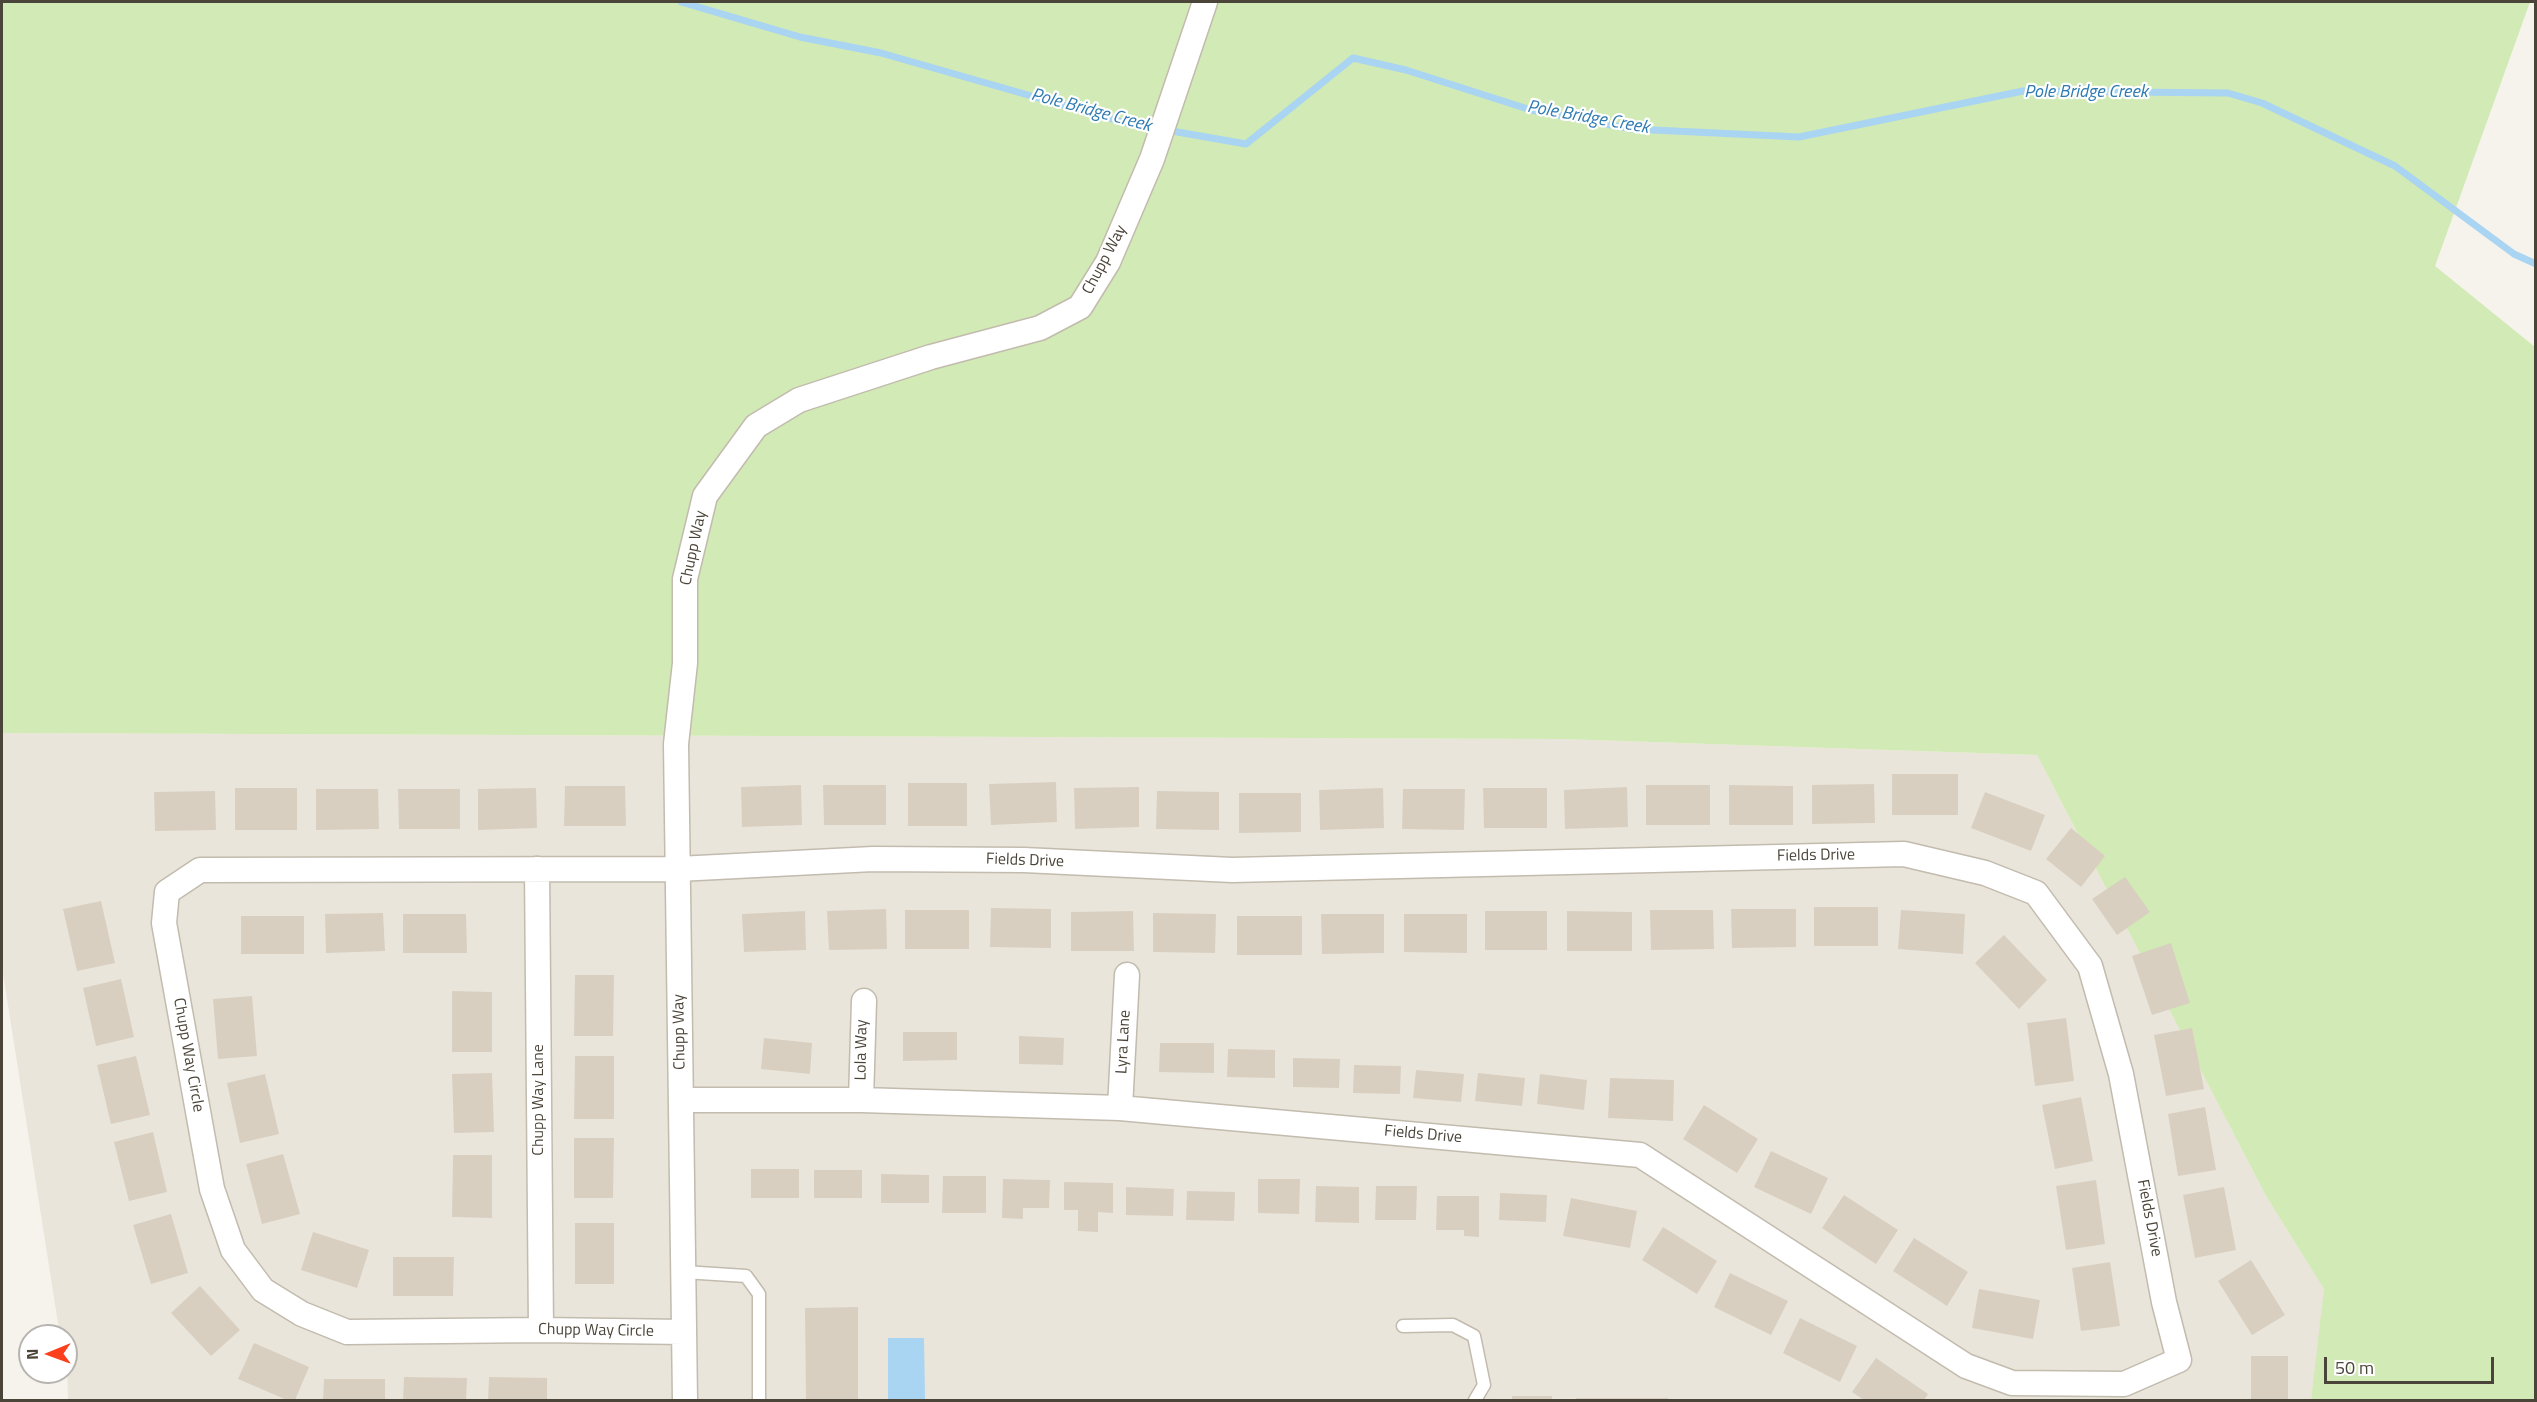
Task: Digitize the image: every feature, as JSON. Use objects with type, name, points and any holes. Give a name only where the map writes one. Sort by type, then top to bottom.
[{"type":"street","name":"Chupp Way","points":[[685,1401],[676,744],[685,663],[685,579],[705,496],[756,426],[799,400],[932,357],[1040,328],[1080,307],[1108,262],[1152,159],[1205,2]]},
{"type":"street","name":"Fields Drive","points":[[678,869],[873,859],[1024,860],[1232,870],[1904,854],[1985,873],[2036,893],[2090,966],[2121,1074],[2164,1302],[2179,1360],[2124,1384],[2012,1383],[1966,1366],[1640,1155],[1120,1108],[861,1100],[681,1100]]},
{"type":"street","name":"Chupp Way Lane","points":[[537,869],[541,1330]]},
{"type":"street","name":"Chupp Way Circle","points":[[678,869],[200,870],[167,892],[164,923],[212,1189],[233,1250],[262,1290],[302,1314],[347,1332],[541,1330],[684,1332]]},
{"type":"street","name":"Lyra Lane","points":[[1120,1108],[1127,975]]},
{"type":"street","name":"Lola Way","points":[[861,1100],[864,1001]]},
{"type":"lane","points":[[684,1272],[746,1276],[759,1294],[759,1401]]},
{"type":"lane","points":[[1403,1326],[1453,1325],[1474,1336],[1484,1385],[1475,1401]]},
{"type":"shaded area","points":[[2,733],[1562,739],[2037,755],[2266,1196],[2325,1290],[2311,1400],[68,1400],[68,1384],[78,1384],[78,1324],[58,1324],[2,967]]},
{"type":"green space","points":[[2,2],[2530,2],[2435,266],[2535,347],[2535,1400],[2311,1400],[2324,1289],[2266,1196],[2037,755],[1562,739],[2,733]]},
{"type":"water","points":[[888,1338],[924,1338],[925,1400],[888,1400]]},
{"type":"building","points":[[1892,774],[1958,774],[1958,815],[1892,815]]},
{"type":"building","points":[[1056,782],[1057,822],[991,825],[989,784]]},
{"type":"building","points":[[908,783],[967,783],[967,826],[908,826]]},
{"type":"building","points":[[1874,784],[1875,823],[1812,824],[1812,785]]},
{"type":"building","points":[[801,785],[802,825],[742,827],[741,787]]},
{"type":"building","points":[[823,785],[886,785],[886,825],[824,825]]},
{"type":"building","points":[[1646,785],[1710,785],[1710,825],[1646,825]]},
{"type":"building","points":[[1729,785],[1793,786],[1793,825],[1729,825]]},
{"type":"building","points":[[565,786],[625,786],[626,826],[564,826]]},
{"type":"building","points":[[1139,787],[1139,827],[1075,829],[1074,788]]},
{"type":"building","points":[[1627,787],[1628,827],[1565,829],[1564,790]]},
{"type":"building","points":[[235,788],[297,788],[297,830],[235,830]]},
{"type":"building","points":[[536,788],[537,828],[478,830],[478,789]]},
{"type":"building","points":[[1383,788],[1384,828],[1320,830],[1319,790]]},
{"type":"building","points":[[1483,788],[1547,788],[1547,828],[1484,828]]},
{"type":"building","points":[[316,789],[378,789],[379,829],[316,830]]},
{"type":"building","points":[[398,789],[460,789],[460,829],[399,829]]},
{"type":"building","points":[[1403,789],[1465,789],[1464,830],[1402,829]]},
{"type":"building","points":[[215,791],[216,830],[155,831],[154,792]]},
{"type":"building","points":[[1157,791],[1219,792],[1219,830],[1156,829]]},
{"type":"building","points":[[1985,792],[2045,815],[2031,851],[1971,828]]},
{"type":"building","points":[[1239,793],[1301,793],[1301,832],[1239,833]]},
{"type":"building","points":[[2071,828],[2105,856],[2081,887],[2046,859]]},
{"type":"building","points":[[2125,877],[2150,912],[2117,935],[2092,899]]},
{"type":"building","points":[[101,901],[115,963],[77,971],[63,909]]},
{"type":"building","points":[[1814,907],[1878,907],[1878,946],[1814,946]]},
{"type":"building","points":[[991,908],[1051,909],[1051,948],[990,947]]},
{"type":"building","points":[[886,909],[887,949],[829,950],[827,911]]},
{"type":"building","points":[[1731,909],[1796,909],[1796,947],[1732,948]]},
{"type":"building","points":[[905,910],[969,910],[969,949],[905,949]]},
{"type":"building","points":[[1650,910],[1713,910],[1714,949],[1651,950]]},
{"type":"building","points":[[1901,910],[1965,914],[1963,954],[1898,949]]},
{"type":"building","points":[[805,911],[806,950],[744,952],[742,914]]},
{"type":"building","points":[[1133,911],[1134,951],[1071,951],[1071,912]]},
{"type":"building","points":[[1485,911],[1547,911],[1547,950],[1485,950]]},
{"type":"building","points":[[1567,911],[1632,912],[1632,951],[1567,951]]},
{"type":"building","points":[[383,913],[385,951],[326,953],[325,914]]},
{"type":"building","points":[[1153,913],[1216,914],[1215,953],[1153,952]]},
{"type":"building","points":[[403,914],[466,914],[467,953],[403,953]]},
{"type":"building","points":[[1321,914],[1384,914],[1384,953],[1322,954]]},
{"type":"building","points":[[1404,914],[1467,914],[1467,953],[1404,952]]},
{"type":"building","points":[[241,916],[304,916],[304,954],[241,954]]},
{"type":"building","points":[[1237,916],[1302,916],[1302,955],[1237,955]]},
{"type":"building","points":[[2004,935],[2047,980],[2019,1009],[1975,963]]},
{"type":"building","points":[[2171,943],[2190,1003],[2152,1015],[2132,956]]},
{"type":"building","points":[[575,975],[614,975],[613,1036],[574,1036]]},
{"type":"building","points":[[121,979],[134,1037],[96,1046],[83,988]]},
{"type":"building","points":[[452,991],[492,992],[492,1052],[452,1052]]},
{"type":"building","points":[[252,996],[257,1056],[218,1059],[213,999]]},
{"type":"building","points":[[2066,1018],[2074,1081],[2035,1086],[2027,1023]]},
{"type":"building","points":[[2192,1028],[2204,1089],[2166,1096],[2154,1035]]},
{"type":"building","points":[[903,1032],[957,1032],[957,1060],[903,1061]]},
{"type":"building","points":[[1019,1036],[1064,1038],[1063,1065],[1019,1064]]},
{"type":"building","points":[[764,1038],[812,1043],[810,1074],[761,1069]]},
{"type":"building","points":[[1160,1043],[1214,1043],[1214,1073],[1159,1072]]},
{"type":"building","points":[[1228,1049],[1275,1050],[1275,1078],[1227,1077]]},
{"type":"building","points":[[136,1056],[150,1115],[111,1124],[97,1065]]},
{"type":"building","points":[[575,1056],[614,1056],[614,1119],[574,1119]]},
{"type":"building","points":[[1293,1058],[1340,1059],[1339,1088],[1293,1087]]},
{"type":"building","points":[[1354,1065],[1401,1066],[1400,1094],[1353,1093]]},
{"type":"building","points":[[1416,1070],[1464,1074],[1461,1102],[1413,1098]]},
{"type":"building","points":[[492,1073],[494,1132],[454,1133],[452,1074]]},
{"type":"building","points":[[1478,1073],[1525,1078],[1522,1106],[1475,1101]]},
{"type":"building","points":[[265,1074],[279,1134],[240,1143],[227,1083]]},
{"type":"building","points":[[1540,1074],[1587,1080],[1584,1110],[1537,1104]]},
{"type":"building","points":[[1610,1078],[1674,1080],[1673,1121],[1608,1118]]},
{"type":"building","points":[[2081,1097],[2093,1161],[2055,1169],[2042,1105]]},
{"type":"building","points":[[1704,1105],[1758,1139],[1737,1173],[1683,1139]]},
{"type":"building","points":[[2205,1107],[2216,1170],[2178,1176],[2168,1114]]},
{"type":"building","points":[[153,1132],[167,1192],[129,1201],[114,1142]]},
{"type":"building","points":[[574,1138],[614,1138],[613,1198],[574,1198]]},
{"type":"building","points":[[1771,1151],[1828,1178],[1811,1214],[1754,1187]]},
{"type":"building","points":[[283,1154],[300,1214],[262,1224],[246,1164]]},
{"type":"building","points":[[453,1155],[492,1155],[492,1218],[452,1217]]},
{"type":"building","points":[[751,1169],[799,1169],[799,1198],[751,1198]]},
{"type":"building","points":[[814,1170],[862,1170],[862,1198],[814,1198]]},
{"type":"building","points":[[881,1174],[929,1175],[929,1203],[881,1203]]},
{"type":"building","points":[[943,1176],[986,1176],[986,1213],[942,1213]]},
{"type":"building","points":[[1003,1179],[1050,1180],[1049,1208],[1023,1208],[1023,1219],[1002,1218]]},
{"type":"building","points":[[1258,1179],[1300,1179],[1299,1214],[1258,1213]]},
{"type":"building","points":[[2096,1180],[2105,1244],[2066,1250],[2056,1186]]},
{"type":"building","points":[[1064,1182],[1113,1183],[1113,1213],[1098,1212],[1098,1232],[1078,1231],[1078,1210],[1064,1210]]},
{"type":"building","points":[[1316,1186],[1359,1187],[1359,1223],[1315,1222]]},
{"type":"building","points":[[1376,1186],[1417,1186],[1416,1220],[1375,1220]]},
{"type":"building","points":[[1126,1187],[1174,1189],[1173,1216],[1126,1215]]},
{"type":"building","points":[[2224,1187],[2236,1250],[2195,1258],[2183,1195]]},
{"type":"building","points":[[1187,1191],[1235,1192],[1234,1221],[1186,1220]]},
{"type":"building","points":[[1500,1193],[1547,1195],[1546,1222],[1499,1220]]},
{"type":"building","points":[[1844,1195],[1898,1230],[1876,1264],[1822,1228]]},
{"type":"building","points":[[1437,1196],[1479,1196],[1479,1237],[1464,1236],[1464,1230],[1436,1230]]},
{"type":"building","points":[[1571,1198],[1637,1211],[1630,1248],[1563,1236]]},
{"type":"building","points":[[171,1214],[188,1273],[151,1284],[133,1225]]},
{"type":"building","points":[[575,1223],[614,1223],[614,1284],[575,1284]]},
{"type":"building","points":[[1663,1227],[1717,1261],[1697,1294],[1642,1260]]},
{"type":"building","points":[[313,1232],[369,1250],[357,1288],[301,1270]]},
{"type":"building","points":[[1914,1238],[1968,1272],[1947,1306],[1893,1271]]},
{"type":"building","points":[[393,1257],[454,1257],[453,1296],[393,1296]]},
{"type":"building","points":[[2251,1260],[2285,1315],[2252,1335],[2218,1281]]},
{"type":"building","points":[[2110,1262],[2120,1326],[2081,1331],[2072,1268]]},
{"type":"building","points":[[1730,1273],[1788,1301],[1771,1335],[1714,1307]]},
{"type":"building","points":[[200,1286],[240,1330],[211,1356],[171,1313]]},
{"type":"building","points":[[1979,1289],[2040,1300],[2033,1339],[1972,1328]]},
{"type":"building","points":[[858,1307],[858,1400],[806,1400],[805,1308]]},
{"type":"building","points":[[1800,1318],[1857,1346],[1840,1382],[1783,1353]]},
{"type":"building","points":[[254,1343],[309,1367],[295,1400],[287,1400],[238,1379]]},
{"type":"building","points":[[2251,1356],[2288,1356],[2288,1400],[2251,1400]]},
{"type":"building","points":[[1876,1358],[1928,1394],[1924,1400],[1864,1400],[1852,1392]]},
{"type":"building","points":[[404,1377],[467,1378],[466,1400],[403,1400]]},
{"type":"building","points":[[489,1377],[547,1378],[547,1400],[488,1400]]},
{"type":"building","points":[[324,1379],[385,1379],[385,1400],[323,1400]]},
{"type":"building","points":[[1512,1396],[1552,1396],[1552,1400],[1512,1400]]},
{"type":"building","points":[[1576,1398],[1668,1398],[1668,1400],[1576,1400]]},
{"type":"waterway","name":"Pole Bridge Creek","points":[[681,2],[800,37],[881,53],[1126,123],[1246,144],[1353,58],[1406,70],[1531,110],[1632,129],[1799,137],[2023,91],[2228,93],[2262,103],[2395,166],[2514,254],[2536,264]]}]
